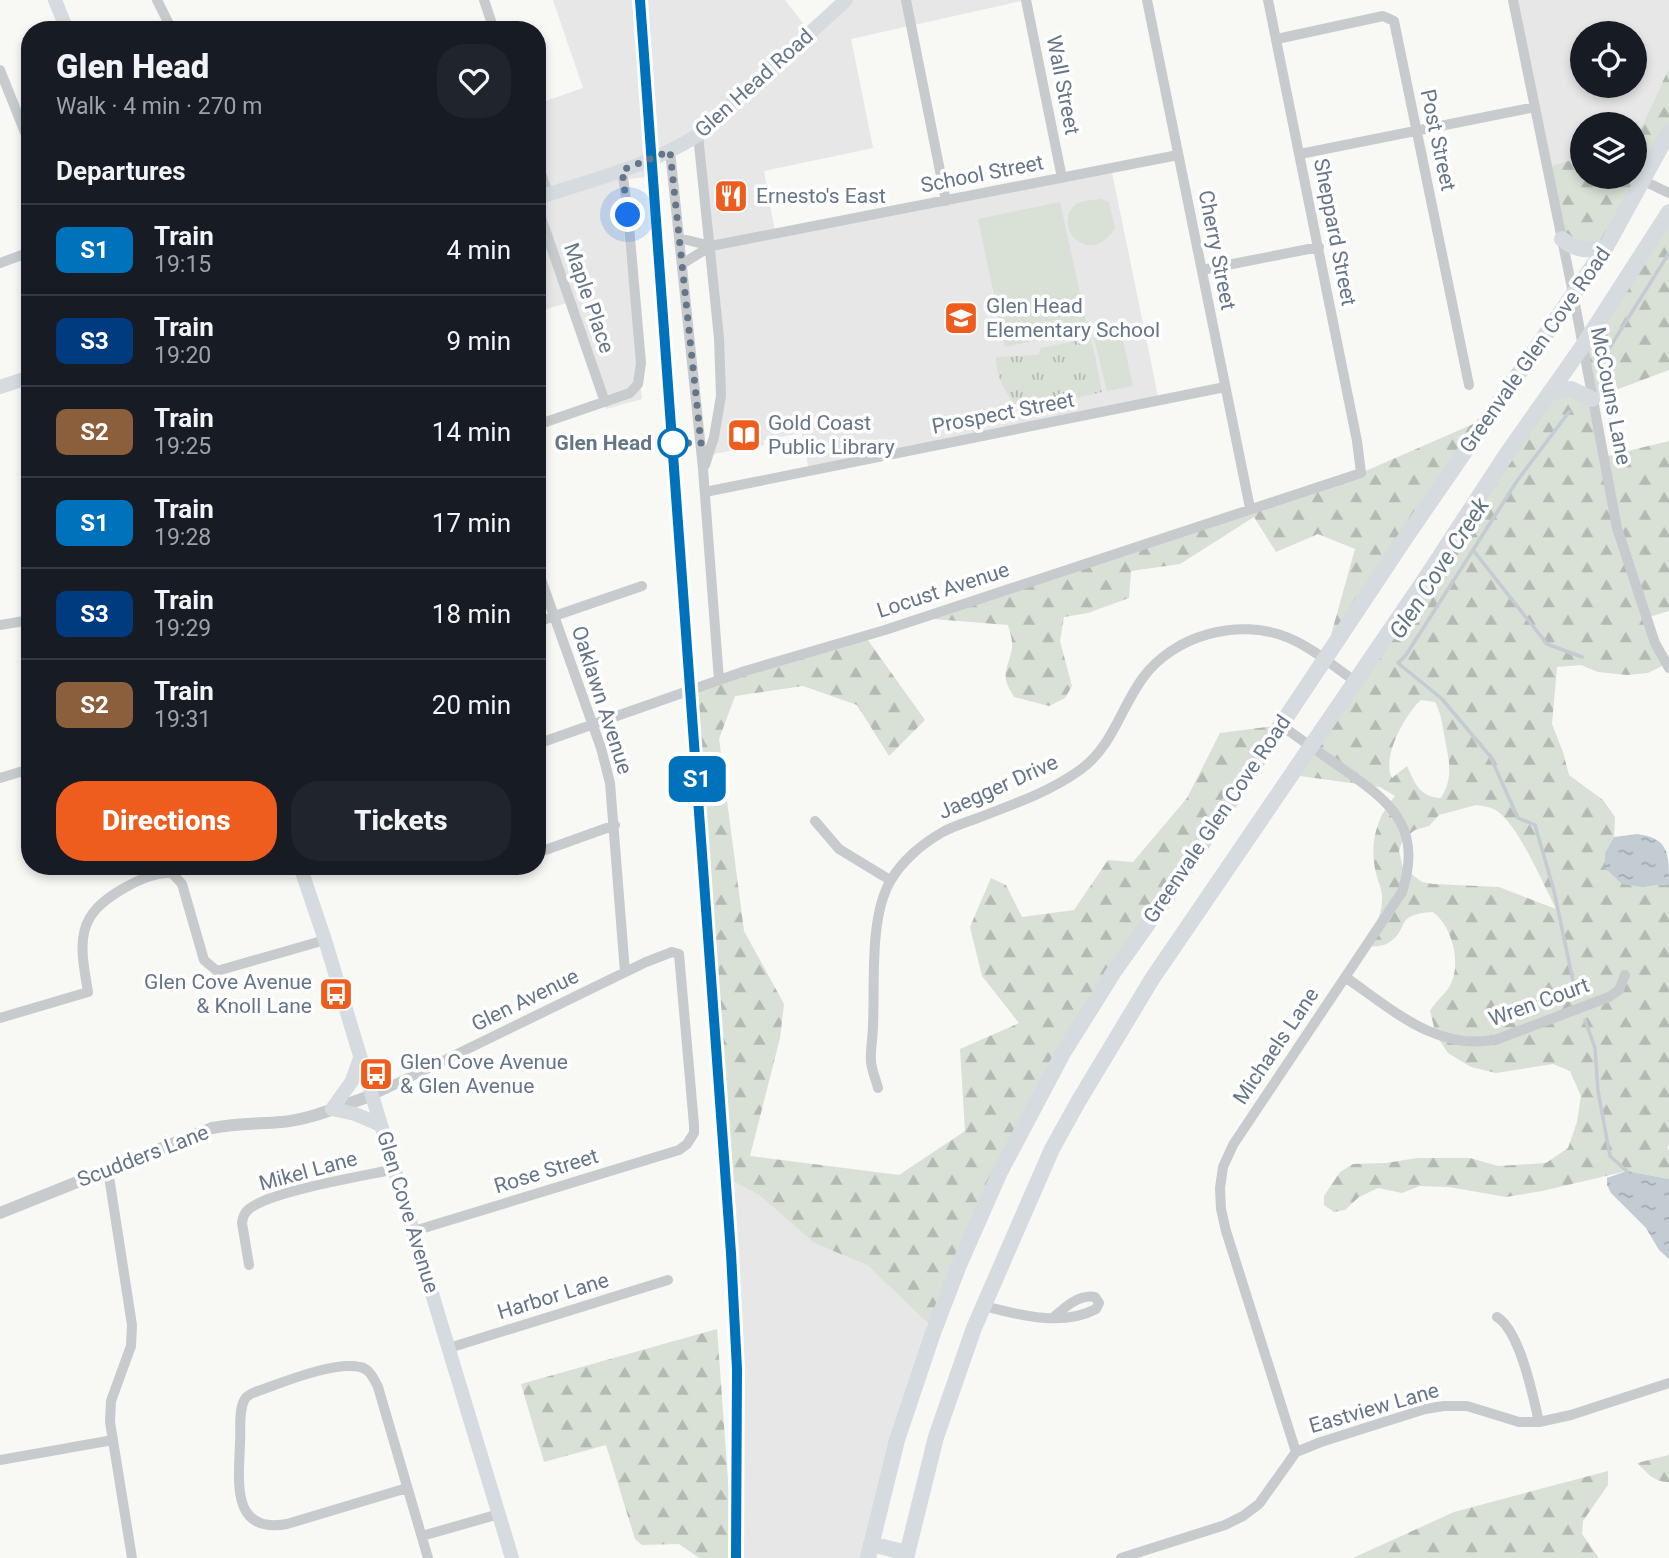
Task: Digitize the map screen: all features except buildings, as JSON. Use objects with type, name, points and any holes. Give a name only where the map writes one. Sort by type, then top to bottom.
[{"type":"main road","points":[[55,0],[63,21]]},
{"type":"main road","name":"Glen Head Road","points":[[546,195],[622,170],[670,151],[698,135],[846,0]]},
{"type":"main road","name":"Greenvale Glen Cove Road","points":[[1647,175],[1669,132]]},
{"type":"main road","name":"Greenvale Glen Cove Road","points":[[870,1551],[897,1440],[933,1333],[964,1254],[1021,1129],[1063,1053],[1115,970],[1606,247],[1639,189]]},
{"type":"main road","name":"Greenvale Glen Cove Road","points":[[907,1556],[936,1437],[984,1306],[1052,1149],[1078,1102],[1152,979],[1582,347],[1669,212]]},
{"type":"main road","points":[[1562,239],[1573,248],[1606,247]]},
{"type":"main road","points":[[0,385],[21,379]]},
{"type":"main road","points":[[1550,392],[1571,389],[1592,399]]},
{"type":"main road","name":"Glen Cove Avenue","points":[[303,875],[512,1558]]},
{"type":"main road","points":[[360,1058],[352,1081],[332,1109],[355,1114],[381,1125]]},
{"type":"main road","points":[[870,1551],[907,1556]]},
{"type":"street","points":[[157,0],[168,21]]},
{"type":"street","points":[[484,0],[491,21]]},
{"type":"street","points":[[906,0],[946,201]]},
{"type":"street","name":"Wall Street","points":[[1026,0],[1062,178]]},
{"type":"street","name":"Cherry Street","points":[[1147,0],[1250,508]]},
{"type":"street","name":"Sheppard Street","points":[[1268,0],[1361,472]]},
{"type":"street","name":"McCouns Lane","points":[[1513,0],[1618,528],[1655,643],[1669,668]]},
{"type":"street","name":"Post Street","points":[[1276,39],[1383,16],[1394,22],[1469,386]]},
{"type":"street","points":[[0,70],[21,122]]},
{"type":"street","points":[[1300,154],[1535,107]]},
{"type":"street","points":[[698,135],[711,246],[721,396],[714,437],[703,469]]},
{"type":"street","points":[[670,151],[703,469],[719,680]]},
{"type":"street","name":"School Street","points":[[682,264],[711,246],[1178,155]]},
{"type":"street","points":[[546,422],[630,393],[638,384],[641,374],[622,170]]},
{"type":"street","points":[[1647,182],[1669,192]]},
{"type":"street","name":"Maple Place","points":[[546,232],[605,402]]},
{"type":"street","name":"School Street","points":[[679,239],[711,246]]},
{"type":"street","points":[[1202,270],[1318,247]]},
{"type":"street","points":[[0,263],[21,255]]},
{"type":"street","name":"Prospect Street","points":[[705,492],[1225,387]]},
{"type":"street","name":"Locust Avenue","points":[[546,741],[719,680],[921,618],[1361,472]]},
{"type":"street","points":[[546,619],[642,586]]},
{"type":"street","name":"Oaklawn Avenue","points":[[546,593],[601,748],[610,783],[625,972]]},
{"type":"street","points":[[0,625],[21,622]]},
{"type":"street","name":"Jaegger Drive","points":[[878,1088],[871,1062],[878,916],[890,880],[919,848],[942,832],[1045,791],[1083,768],[1114,733],[1143,678],[1164,656],[1206,634],[1253,630],[1288,638],[1355,681]]},
{"type":"street","name":"Michaels Lane","points":[[1281,725],[1370,787],[1391,805],[1401,823],[1409,848],[1409,871],[1402,892],[1233,1145],[1223,1167],[1220,1188],[1226,1231],[1296,1452]]},
{"type":"street","points":[[0,778],[21,772]]},
{"type":"street","points":[[815,821],[839,849],[890,880]]},
{"type":"street","points":[[546,850],[615,825]]},
{"type":"street","points":[[0,1018],[88,992],[82,943],[91,916],[109,896],[153,875]]},
{"type":"street","points":[[174,875],[182,884],[204,960],[217,971],[325,940]]},
{"type":"street","name":"Glen Avenue","points":[[371,1096],[646,961],[672,952],[679,954],[694,1125],[694,1133],[687,1144]]},
{"type":"street","name":"Wren Court","points":[[1345,977],[1436,1035],[1457,1042],[1479,1043],[1498,1039],[1609,997],[1619,990],[1625,975]]},
{"type":"street","name":"Scudders Lane","points":[[0,1213],[212,1128],[240,1122],[282,1122],[307,1117],[371,1096]]},
{"type":"street","name":"Rose Street","points":[[414,1231],[632,1165],[679,1150],[687,1144]]},
{"type":"street","name":"Mikel Lane","points":[[249,1265],[242,1223],[251,1207],[314,1186],[395,1169]]},
{"type":"street","points":[[108,1170],[132,1325],[131,1346],[111,1401],[110,1422],[132,1558]]},
{"type":"street","name":"Harbor Lane","points":[[449,1348],[668,1280]]},
{"type":"street","points":[[984,1306],[1029,1317],[1054,1317]]},
{"type":"street","points":[[1497,1317],[1507,1324],[1511,1332],[1539,1422]]},
{"type":"street","points":[[407,1488],[277,1525],[255,1520],[242,1505],[239,1491],[241,1419],[247,1396],[311,1373],[358,1367],[369,1371],[377,1387],[428,1558]]},
{"type":"street","name":"Eastview Lane","points":[[1121,1558],[1225,1525],[1243,1516],[1259,1504],[1296,1452],[1425,1409],[1467,1406],[1519,1423],[1539,1422],[1571,1415],[1669,1383]]},
{"type":"street","points":[[0,1460],[113,1440]]},
{"type":"street","points":[[422,1536],[499,1514]]},
{"type":"shaded area","points":[[553,0],[634,0],[647,177],[618,180],[642,399],[606,409],[573,301],[546,309],[546,101],[583,88]]},
{"type":"shaded area","name":"Glen Head Elementary School","points":[[640,0],[785,0],[810,32],[846,0],[1026,0],[851,39],[873,148],[764,171],[775,232],[1111,168],[1159,401],[809,471],[802,433],[764,440],[764,445],[708,455],[721,396],[698,136],[652,159]]},
{"type":"shaded area","points":[[1513,0],[1669,0],[1669,68],[1647,115],[1647,112],[1570,112],[1570,160],[1547,167]]},
{"type":"shaded area","points":[[725,1177],[759,1195],[814,1243],[867,1265],[934,1329],[868,1558],[736,1558],[737,1369]]},
{"type":"green space","points":[[1669,68],[1669,132],[1647,172],[1647,115]]},
{"type":"green space","points":[[1570,160],[1570,189],[1638,189],[1606,247],[1562,242],[1547,167]]},
{"type":"green space","points":[[1101,199],[1109,202],[1115,228],[1105,240],[1095,245],[1085,245],[1071,233],[1069,215],[1077,204]]},
{"type":"green space","points":[[1060,202],[1088,330],[1005,347],[978,219]]},
{"type":"green space","points":[[1669,214],[1669,370],[1592,399],[1603,457],[1669,441],[1669,611],[1646,618],[1666,664],[1648,673],[1627,675],[1598,672],[1581,665],[1557,667],[1552,724],[1569,775],[1603,800],[1615,817],[1614,837],[1605,853],[1642,887],[1669,884],[1669,1179],[1627,1171],[1506,1197],[1449,1187],[1420,1186],[1402,1193],[1378,1188],[1359,1197],[1345,1210],[1334,1212],[1324,1205],[1324,1196],[1340,1172],[1353,1164],[1417,1158],[1470,1158],[1498,1166],[1546,1163],[1568,1148],[1577,1122],[1581,1096],[1570,1071],[1553,1064],[1496,1073],[1471,1067],[1448,1053],[1436,1035],[1430,1011],[1452,980],[1455,970],[1454,948],[1446,927],[1433,912],[1420,913],[1407,919],[1395,938],[1386,944],[1365,947],[1382,906],[1382,893],[1374,863],[1374,842],[1383,813],[1395,796],[1380,787],[1293,775],[1550,392],[1591,398],[1582,347]],"holes":[[[1421,700],[1435,702],[1442,722],[1449,774],[1441,798],[1423,792],[1407,766],[1392,778],[1389,769],[1396,737],[1408,715]],[[1476,805],[1497,811],[1514,829],[1556,909],[1499,887],[1422,882],[1403,868],[1399,851],[1403,839],[1415,830],[1429,826],[1439,815]]]},
{"type":"green space","points":[[1121,332],[1133,386],[1107,391],[1094,338]]},
{"type":"green space","points":[[1091,338],[1102,392],[1018,411],[1000,380],[996,357],[1038,355],[1041,348]]},
{"type":"green space","points":[[1487,418],[1324,660],[1355,549],[1318,534],[1276,552],[1254,517],[1180,564],[1131,571],[1129,598],[1088,613],[1064,617],[1060,641],[1072,686],[1065,698],[1049,706],[1014,697],[1009,689],[1006,672],[1012,645],[1008,625],[921,618],[1361,473]]},
{"type":"green space","points":[[865,636],[925,720],[889,756],[857,705],[803,686],[735,696],[719,739],[744,931],[784,1004],[780,1038],[750,1156],[899,1175],[965,1131],[960,1049],[1019,1023],[982,976],[970,927],[991,878],[1006,885],[1022,917],[1074,910],[1108,860],[1133,862],[1187,798],[1220,733],[1281,725],[1063,1053],[934,1329],[867,1265],[814,1243],[759,1195],[725,1177],[690,690]]},
{"type":"green space","points":[[717,1329],[730,1508],[729,1558],[699,1558],[679,1544],[642,1545],[635,1539],[606,1445],[544,1462],[521,1384]]},
{"type":"green space","points":[[1669,1455],[1669,1482],[1655,1479],[1637,1463]]},
{"type":"green space","points":[[1608,1471],[1608,1485],[1583,1521],[1582,1534],[1599,1558],[1353,1558],[1454,1512]]},
{"type":"water","points":[[1637,834],[1656,839],[1665,849],[1669,884],[1642,887],[1622,884],[1605,868],[1605,853],[1614,837]]},
{"type":"water","points":[[1627,1171],[1669,1179],[1669,1259],[1659,1250],[1646,1228],[1611,1193],[1607,1185],[1607,1178]]},
{"type":"waterway","name":"Glen Cove Creek","points":[[1600,363],[1669,253]]},
{"type":"waterway","name":"Glen Cove Creek","points":[[1569,412],[1517,481],[1406,655],[1398,663],[1442,699],[1490,756],[1518,818],[1535,825],[1554,891],[1576,995]]},
{"type":"waterway","points":[[1473,550],[1547,644],[1582,657]]},
{"type":"waterway","name":"Glen Cove Creek","points":[[1585,1020],[1595,1048],[1598,1091],[1610,1156],[1628,1172]]},
{"type":"railway","points":[[640,0],[731,1253],[737,1369],[736,1558]]},
{"type":"train","name":"S1","points":[[640,0],[731,1253],[737,1369],[736,1558]]},
{"type":"place","name":"Ernesto's East","points":[[731,196]]},
{"type":"place","name":"Glen Head Elementary School","points":[[961,318]]},
{"type":"place","name":"Gold Coast Public Library","points":[[744,435]]},
{"type":"place","name":"Glen Head","points":[[673,443]]},
{"type":"place","name":"Glen Cove Avenue & Knoll Lane","points":[[336,994]]},
{"type":"place","name":"Glen Cove Avenue & Glen Avenue","points":[[376,1074]]},
{"type":"route","points":[[628,215],[622,170],[670,151],[701,443],[673,443]]}]
